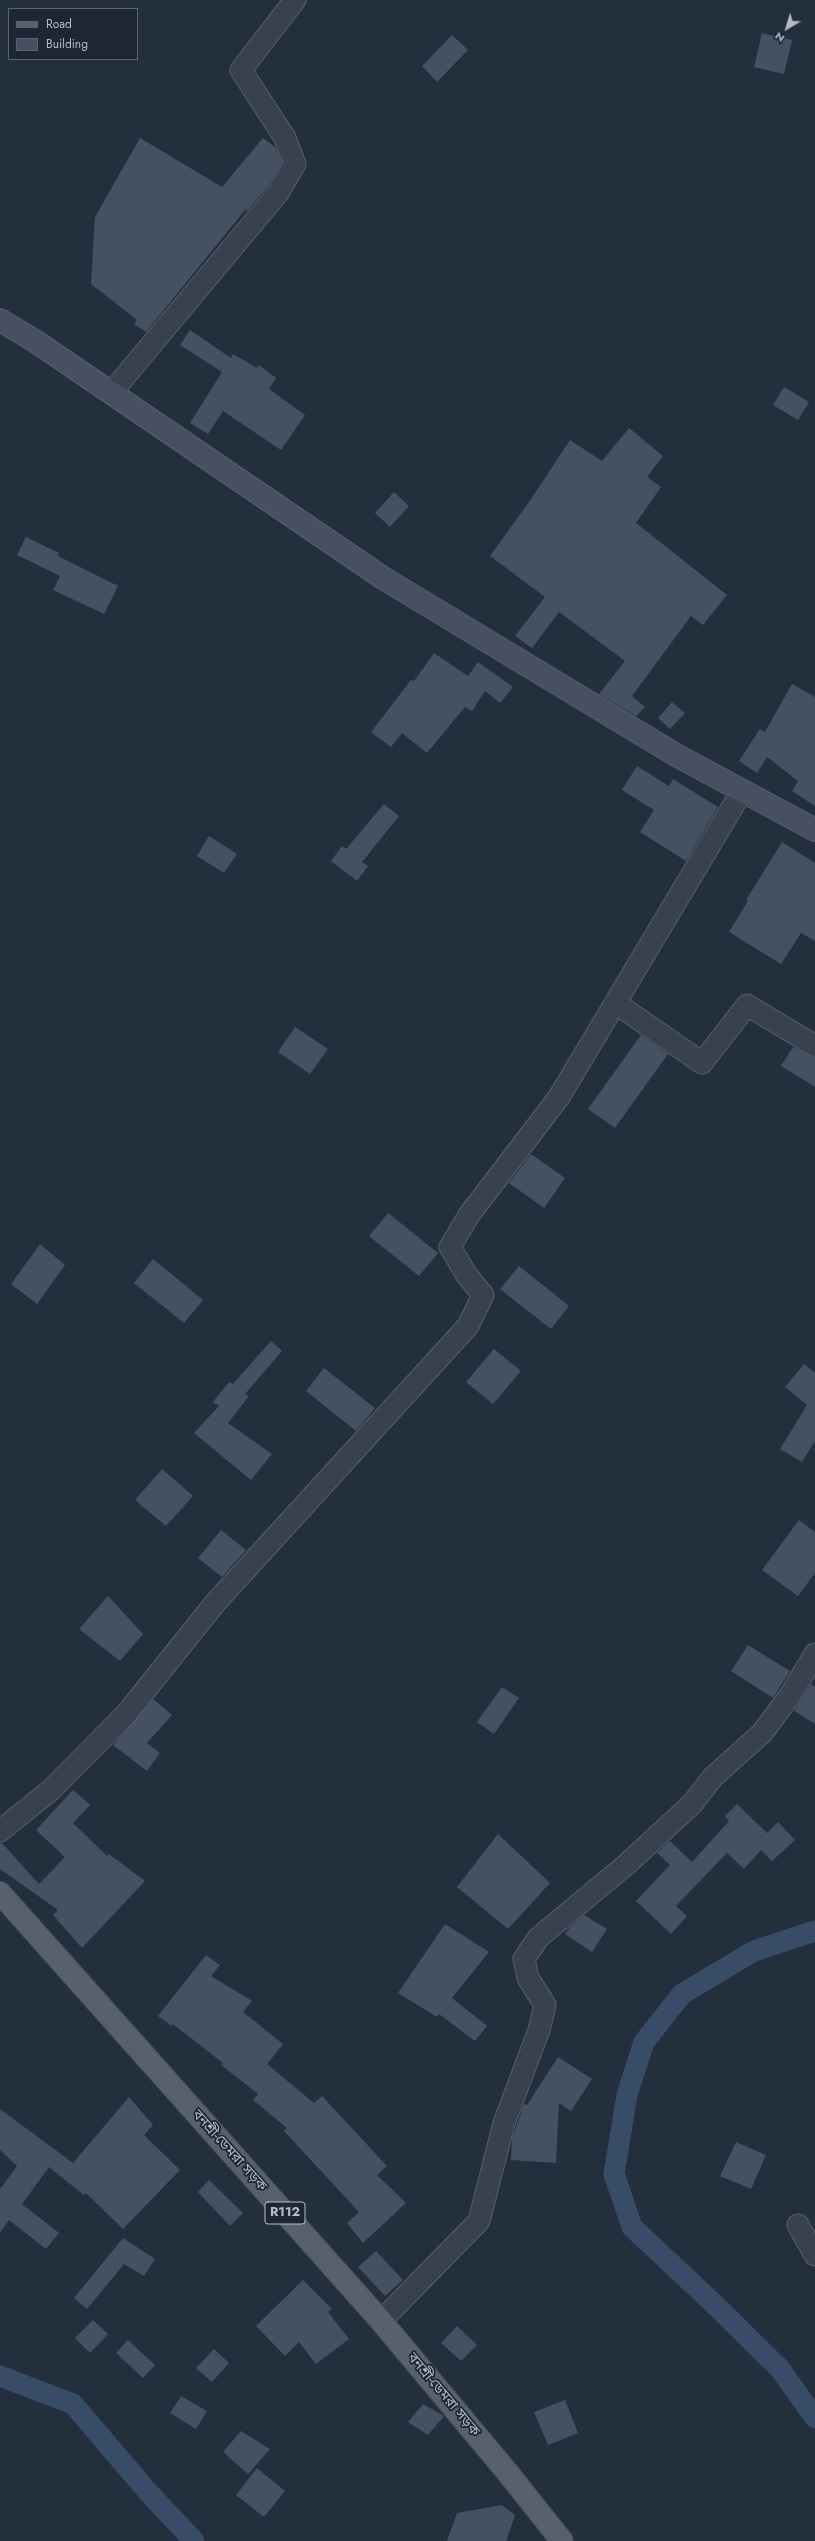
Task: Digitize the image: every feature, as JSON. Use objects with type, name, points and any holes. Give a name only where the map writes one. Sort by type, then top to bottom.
[{"type":"main road","points":[[0,320],[111,393],[383,578],[676,755],[815,830]]},
{"type":"main road","name":"বনশ্রী-ডেমরা সড়ক","points":[[0,1893],[381,2321],[503,2467],[562,2541]]},
{"type":"street","points":[[111,393],[278,193],[295,164],[285,138],[241,70],[295,0]]},
{"type":"street","points":[[0,1831],[51,1790],[126,1713],[216,1602],[468,1326],[483,1295],[466,1274],[450,1247],[469,1215],[559,1097],[616,1004],[742,790]]},
{"type":"street","points":[[616,1004],[702,1063],[748,1005],[815,1046]]},
{"type":"street","points":[[381,2321],[479,2221],[504,2124],[538,2030],[545,2006],[528,1978],[524,1959],[538,1938],[627,1864],[692,1804],[713,1777],[762,1733],[789,1697],[815,1654]]},
{"type":"street","points":[[798,2226],[815,2255]]},
{"type":"building","points":[[762,33],[792,40],[784,74],[754,67]]},
{"type":"building","points":[[452,35],[468,50],[437,82],[422,66]]},
{"type":"building","points":[[140,138],[222,187],[263,138],[276,148],[282,163],[268,186],[247,211],[245,210],[146,332],[134,324],[137,320],[91,284],[95,217]]},
{"type":"building","points":[[190,330],[231,358],[233,354],[257,368],[259,365],[276,378],[269,389],[305,415],[281,450],[223,411],[208,434],[190,423],[222,372],[180,345]]},
{"type":"building","points":[[784,387],[809,402],[798,420],[773,405]]},
{"type":"building","points":[[629,428],[663,456],[647,477],[661,487],[636,523],[727,595],[703,625],[691,616],[632,696],[645,707],[636,716],[599,694],[625,661],[559,612],[532,648],[515,636],[545,597],[490,556],[531,499],[570,440],[602,461]]},
{"type":"building","points":[[394,492],[409,506],[390,527],[375,513]]},
{"type":"building","points":[[26,537],[59,553],[58,556],[118,586],[104,614],[53,590],[60,576],[17,555]]},
{"type":"building","points":[[434,653],[468,676],[478,662],[513,687],[500,703],[485,691],[472,711],[465,707],[427,753],[402,733],[391,747],[371,732],[411,680],[414,681]]},
{"type":"building","points":[[792,684],[815,697],[815,806],[792,791],[798,781],[767,757],[757,773],[739,761],[760,729],[765,732]]},
{"type":"building","points":[[672,702],[685,713],[670,729],[658,718]]},
{"type":"building","points":[[637,766],[669,786],[673,779],[718,807],[686,861],[640,832],[654,810],[622,790]]},
{"type":"building","points":[[384,804],[399,816],[362,862],[368,866],[357,881],[331,861],[342,846],[346,849]]},
{"type":"building","points":[[209,836],[237,854],[224,873],[197,856]]},
{"type":"building","points":[[782,842],[815,863],[815,941],[801,933],[781,964],[729,932],[748,901],[746,900]]},
{"type":"building","points":[[295,1027],[328,1049],[310,1074],[278,1052]]},
{"type":"building","points":[[641,1035],[668,1054],[615,1128],[588,1109]]},
{"type":"building","points":[[793,1047],[815,1058],[815,1087],[781,1066]]},
{"type":"building","points":[[531,1154],[565,1178],[544,1208],[509,1183]]},
{"type":"building","points":[[388,1213],[438,1253],[419,1276],[369,1236]]},
{"type":"building","points":[[40,1244],[65,1265],[37,1304],[11,1284]]},
{"type":"building","points":[[153,1259],[203,1300],[184,1323],[134,1283]]},
{"type":"building","points":[[519,1266],[569,1306],[551,1329],[500,1289]]},
{"type":"building","points":[[271,1341],[282,1351],[245,1394],[249,1396],[228,1423],[272,1454],[251,1480],[194,1433],[219,1406],[213,1402],[229,1382],[233,1384]]},
{"type":"building","points":[[494,1349],[521,1371],[493,1404],[466,1382]]},
{"type":"building","points":[[804,1364],[815,1373],[815,1441],[802,1462],[780,1449],[807,1405],[785,1387]]},
{"type":"building","points":[[324,1368],[375,1408],[356,1431],[306,1391]]},
{"type":"building","points":[[162,1469],[193,1496],[166,1526],[135,1500]]},
{"type":"building","points":[[799,1520],[815,1532],[815,1573],[798,1596],[762,1570]]},
{"type":"building","points":[[221,1530],[246,1550],[222,1577],[198,1558]]},
{"type":"building","points":[[108,1596],[143,1634],[120,1661],[79,1629]]},
{"type":"building","points":[[748,1645],[790,1671],[773,1698],[731,1671]]},
{"type":"building","points":[[811,1684],[815,1687],[815,1724],[794,1711]]},
{"type":"building","points":[[502,1687],[519,1698],[494,1734],[477,1722]]},
{"type":"building","points":[[153,1699],[172,1715],[147,1743],[160,1753],[147,1771],[113,1745]]},
{"type":"building","points":[[73,1790],[90,1805],[73,1823],[107,1856],[109,1854],[145,1881],[82,1948],[53,1915],[58,1910],[0,1869],[0,1843],[2,1843],[39,1884],[65,1857],[36,1830]]},
{"type":"building","points":[[737,1804],[767,1833],[778,1822],[795,1840],[772,1861],[761,1850],[744,1869],[727,1853],[676,1906],[687,1916],[671,1934],[636,1901],[670,1865],[657,1853],[670,1841],[692,1862],[729,1821],[725,1816]]},
{"type":"building","points":[[498,1834],[550,1883],[508,1929],[457,1887]]},
{"type":"building","points":[[584,1915],[607,1929],[592,1952],[565,1934],[570,1927]]},
{"type":"building","points":[[445,1924],[489,1952],[452,1998],[487,2026],[475,2041],[439,2014],[437,2017],[398,1993]]},
{"type":"building","points":[[206,1955],[220,1965],[211,1976],[252,2001],[243,2012],[283,2044],[267,2064],[314,2103],[322,2096],[387,2166],[377,2175],[406,2203],[363,2243],[347,2223],[359,2212],[284,2131],[287,2128],[253,2100],[258,2094],[221,2065],[223,2063],[173,2024],[172,2026],[158,2016]]},
{"type":"building","points":[[558,2057],[592,2079],[571,2111],[559,2103],[556,2163],[511,2160],[512,2139],[524,2104],[527,2105]]},
{"type":"building","points":[[129,2097],[153,2125],[144,2135],[180,2170],[123,2229],[86,2193],[84,2195],[49,2167],[22,2204],[59,2233],[46,2249],[9,2220],[0,2233],[0,2189],[17,2166],[0,2150],[0,2109],[73,2163]]},
{"type":"building","points":[[736,2142],[766,2155],[751,2189],[720,2176]]},
{"type":"building","points":[[209,2180],[243,2213],[230,2226],[198,2192]]},
{"type":"building","points":[[123,2238],[155,2259],[144,2276],[124,2264],[87,2309],[74,2298]]},
{"type":"building","points":[[376,2251],[403,2280],[385,2296],[358,2267]]},
{"type":"building","points":[[303,2280],[332,2309],[328,2312],[349,2339],[316,2364],[299,2342],[285,2356],[256,2326]]},
{"type":"building","points":[[93,2320],[108,2334],[90,2353],[75,2338]]},
{"type":"building","points":[[457,2326],[477,2345],[461,2361],[441,2343]]},
{"type":"building","points":[[128,2340],[155,2365],[143,2378],[116,2353]]},
{"type":"building","points":[[214,2349],[229,2363],[212,2382],[196,2368]]},
{"type":"building","points":[[181,2396],[207,2411],[196,2429],[170,2413]]},
{"type":"building","points":[[565,2400],[578,2433],[548,2445],[534,2412]]},
{"type":"building","points":[[423,2404],[444,2416],[428,2435],[408,2422]]},
{"type":"building","points":[[241,2431],[270,2449],[248,2474],[223,2452]]},
{"type":"building","points":[[257,2468],[285,2491],[264,2517],[236,2495]]},
{"type":"building","points":[[502,2505],[515,2515],[506,2541],[447,2541],[457,2513]]},
{"type":"waterway","points":[[815,1931],[754,1951],[682,1994],[644,2042],[627,2095],[614,2174],[632,2227],[712,2302],[780,2369],[815,2418]]},
{"type":"waterway","points":[[0,2376],[73,2404],[148,2492],[194,2541]]}]
